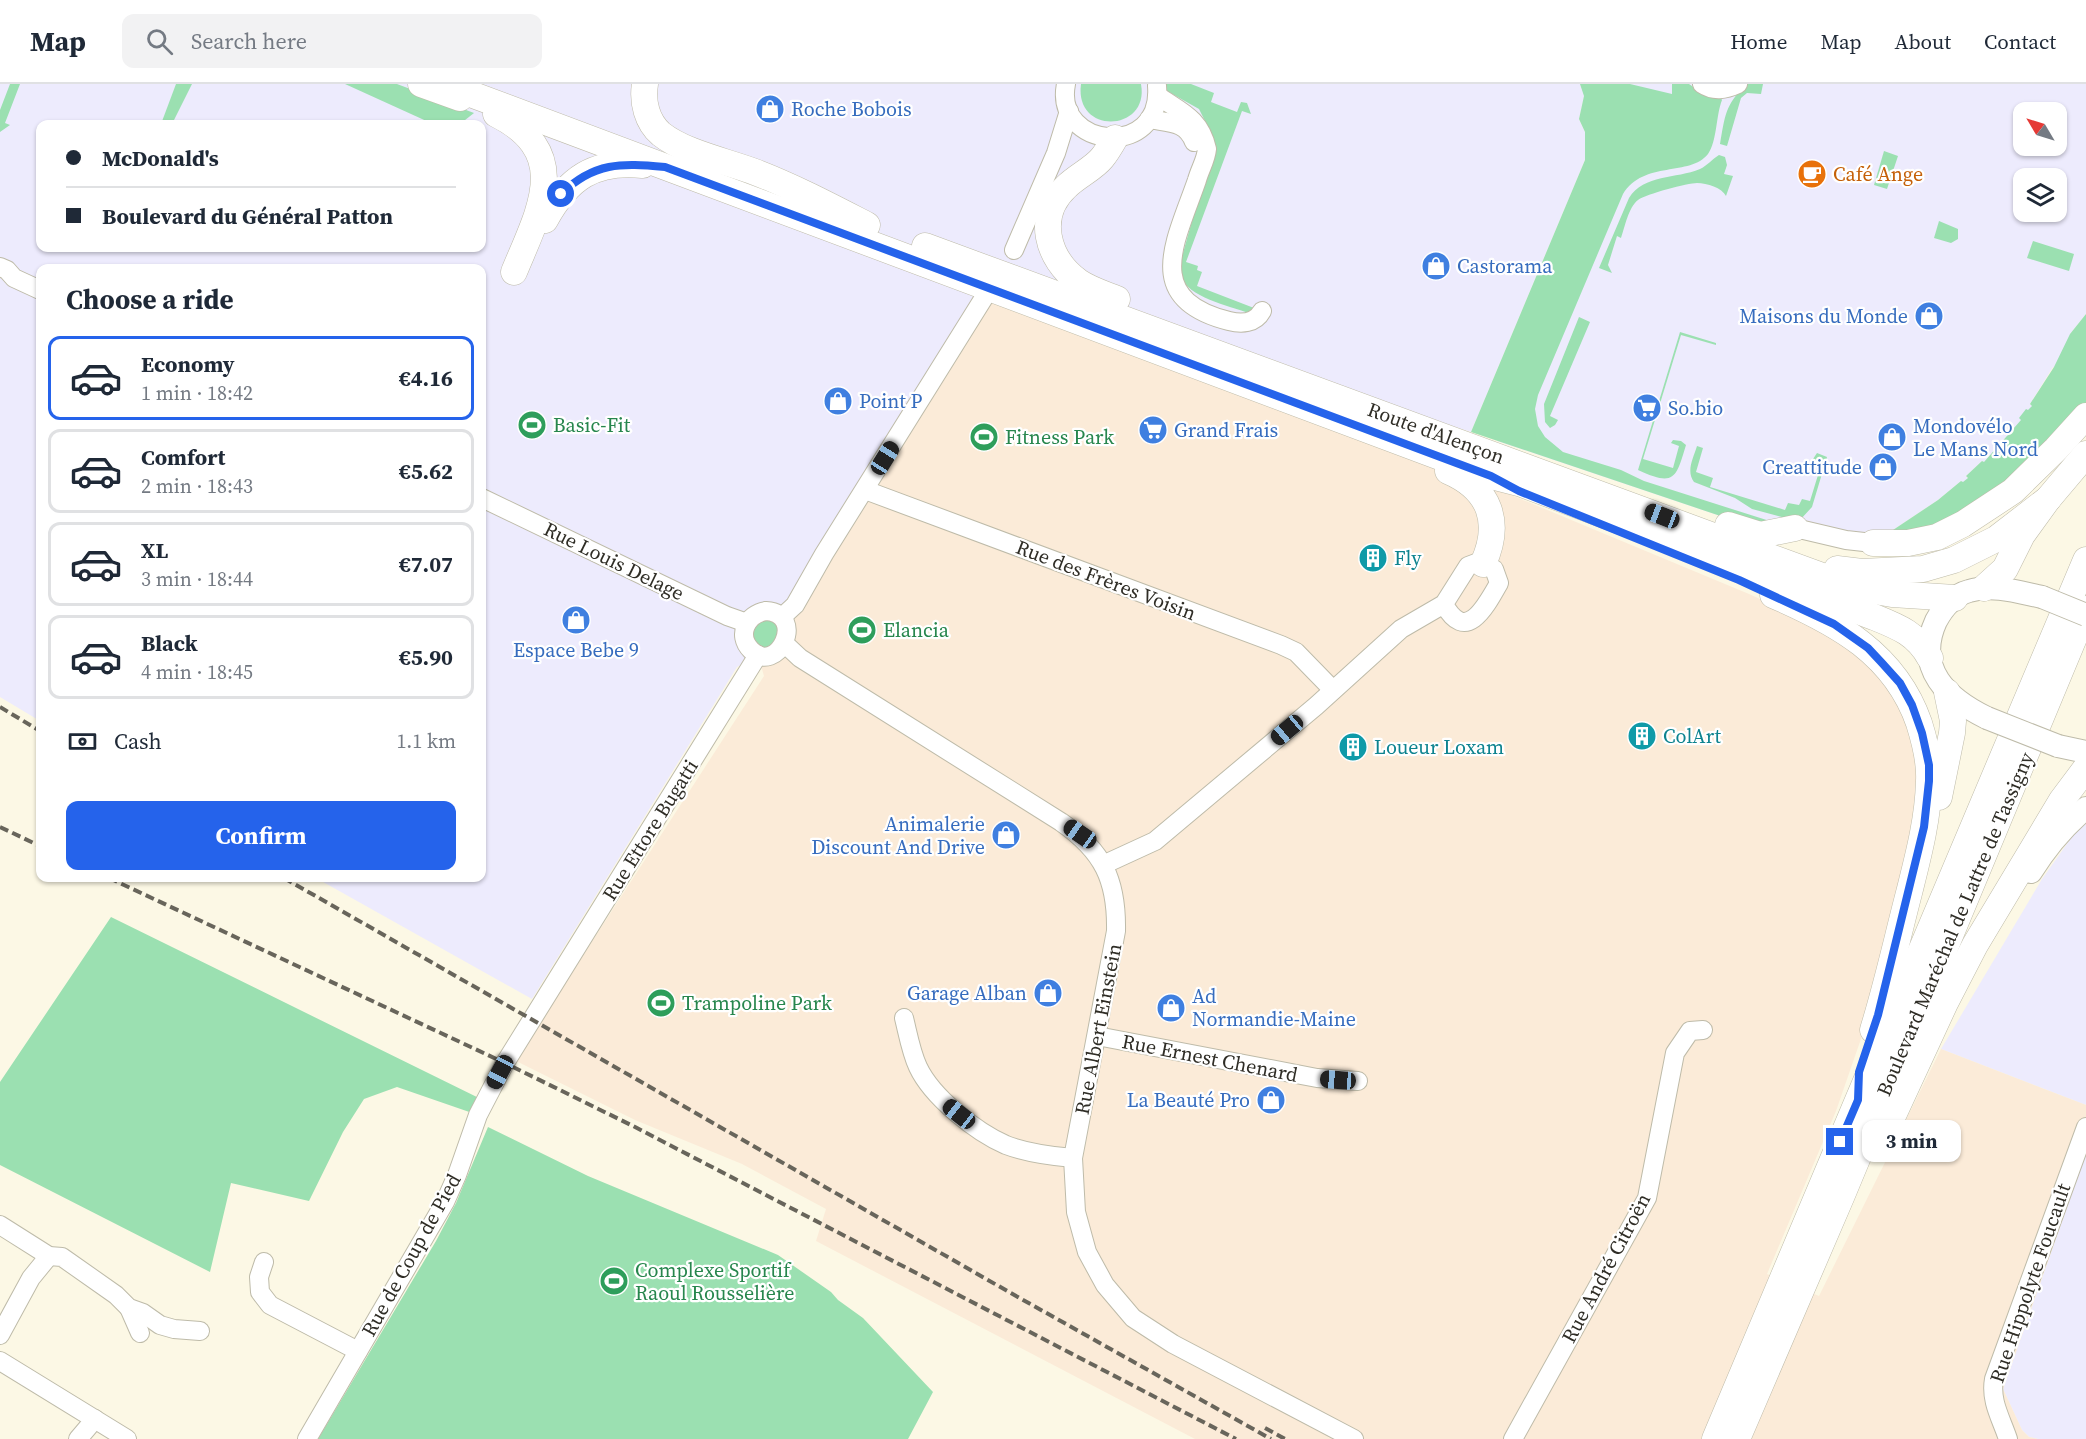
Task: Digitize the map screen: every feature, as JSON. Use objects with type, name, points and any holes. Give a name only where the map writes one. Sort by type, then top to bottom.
[{"type":"highway","points":[[421,84],[472,102],[507,120],[529,138],[536,150],[543,165],[544,196],[514,272],[556,201],[572,183],[598,169],[616,164],[665,167]]},
{"type":"highway","points":[[444,84],[1874,617],[1898,627],[1920,642],[1930,658]]},
{"type":"highway","points":[[489,84],[867,225],[1354,402]]},
{"type":"highway","points":[[645,84],[644,99],[648,116],[667,138],[805,193],[867,225]]},
{"type":"highway","points":[[1115,138],[1102,159],[1065,187],[1055,200],[1049,216],[1047,232],[1059,264],[1086,286],[1308,379],[1354,402]]},
{"type":"highway","name":"Route d'Alençon","points":[[1354,402],[1646,510]]},
{"type":"highway","points":[[1873,543],[1908,543],[1937,537],[1963,524],[2013,491],[2086,416]]},
{"type":"highway","points":[[1374,432],[1392,447],[1461,477],[1482,495],[1489,511],[1493,537],[1484,564]]},
{"type":"highway","points":[[1984,588],[2005,569],[2022,535],[2048,499],[2086,454]]},
{"type":"highway","points":[[1491,476],[1519,491],[1786,601],[1834,624],[1868,648],[1900,683],[1912,705],[1922,733],[1929,765],[1929,781],[1924,827],[1878,1015],[1859,1072],[1858,1100]]},
{"type":"highway","points":[[1707,532],[1717,528],[1823,566],[1842,570],[1862,572],[1923,569],[1954,560],[1989,543],[2048,499]]},
{"type":"highway","points":[[1646,510],[1674,507],[1760,535],[1795,528]]},
{"type":"highway","points":[[1646,510],[1852,586],[1892,594],[1955,598]]},
{"type":"highway","name":"Boulevard Maréchal de Lattre de Tassigny","points":[[1715,1439],[2086,560]]},
{"type":"highway","name":"Boulevard Maréchal de Lattre de Tassigny","points":[[1751,1403],[1847,1184],[2086,609]]},
{"type":"highway","points":[[1900,928],[1928,846],[1950,747],[1953,721],[1947,692]]},
{"type":"highway","points":[[1737,1439],[1751,1403],[1780,1359],[1945,1003],[1975,945],[2023,862],[2062,800],[2086,768]]},
{"type":"main road","points":[[2086,615],[2042,597],[1998,588],[1969,591],[1955,598],[1944,608],[1934,627],[1929,647],[1936,677],[1957,702],[1987,718],[2058,746],[2086,752]]},
{"type":"main road","points":[[1945,1003],[1959,992],[2038,861],[2073,819],[2086,808]]},
{"type":"street","points":[[1058,84],[1073,118],[1086,130],[1103,138],[1128,135],[1140,129],[1155,108],[1158,90]]},
{"type":"street","points":[[1014,250],[1056,153],[1067,107],[1066,84]]},
{"type":"street","points":[[1702,84],[1721,90],[1738,84]]},
{"type":"street","points":[[1158,90],[1198,125],[1207,149],[1179,232],[1171,266],[1173,281],[1178,292],[1192,306],[1220,318],[1245,322],[1257,318],[1262,311]]},
{"type":"street","points":[[1149,119],[1182,126],[1187,130],[1201,167]]},
{"type":"street","points":[[1056,153],[1086,130]]},
{"type":"street","points":[[5,273],[36,288]]},
{"type":"street","points":[[782,617],[795,605],[824,554],[985,296]]},
{"type":"street","name":"Rue des Frères Voisin","points":[[865,490],[1281,645],[1296,652],[1333,690]]},
{"type":"street","name":"Rue Louis Delage","points":[[486,500],[727,615],[747,622]]},
{"type":"street","points":[[1795,528],[1846,540],[1873,543]]},
{"type":"street","points":[[1105,864],[1155,841],[1333,690],[1401,629],[1444,604],[1468,567],[1476,563],[1494,569],[1500,583],[1479,616],[1462,622],[1451,616],[1444,604]]},
{"type":"street","points":[[765,611],[782,617],[786,633],[784,643],[773,654],[758,655],[746,644],[744,636],[747,622],[754,615],[765,611]]},
{"type":"street","points":[[1401,629],[1449,622],[1455,619]]},
{"type":"street","name":"Rue Albert Einstein","points":[[784,643],[800,658],[1080,834],[1105,864],[1115,898],[1116,931],[1073,1158],[1076,1212],[1087,1252],[1105,1285],[1133,1318],[1173,1344],[1354,1439]]},
{"type":"street","name":"Rue Ettore Bugatti","points":[[540,1004],[758,655]]},
{"type":"street","name":"Rue de Coup de Pied","points":[[307,1439],[445,1202],[485,1101],[540,1004]]},
{"type":"street","points":[[904,1018],[918,1067],[944,1102],[975,1127],[1006,1144],[1043,1155],[1073,1158]]},
{"type":"street","name":"Rue André Citroën","points":[[1513,1439],[1647,1198],[1675,1053],[1690,1031],[1703,1030]]},
{"type":"street","name":"Rue Ernest Chenard","points":[[1097,1036],[1317,1078],[1358,1081]]},
{"type":"street","name":"Rue Hippolyte Foucault","points":[[2008,1439],[1994,1401],[1992,1390],[1994,1379],[2086,1127]]},
{"type":"street","points":[[0,1225],[49,1256],[62,1257],[116,1295],[129,1308],[140,1334]]},
{"type":"street","points":[[0,1335],[32,1278],[49,1256]]},
{"type":"street","points":[[264,1262],[259,1277],[260,1292],[270,1305],[358,1351]]},
{"type":"street","points":[[129,1308],[167,1327],[200,1331]]},
{"type":"street","points":[[0,1361],[127,1439]]},
{"type":"street","points":[[78,1439],[95,1419]]},
{"type":"shaded area","points":[[0,84],[1587,84],[1579,119],[1585,132],[1585,160],[1471,432],[995,280],[758,655],[737,667],[532,999],[323,882],[486,882],[486,264],[36,264],[36,719],[0,697]]},
{"type":"shaded area","points":[[1601,84],[2086,84],[2086,314],[2070,334],[2081,349],[2067,374],[2053,367],[2030,404],[2035,408],[2033,430],[1994,471],[1982,461],[1966,476],[1970,481],[1965,485],[1961,481],[1888,536],[1762,530],[1497,441],[1583,245]]},
{"type":"shaded area","points":[[995,280],[1749,594],[1839,635],[1899,689],[1923,779],[1880,984],[1836,1111],[1767,1274],[1819,1296],[1941,1049],[2086,1105],[2086,1153],[2003,1389],[2022,1430],[2029,1437],[2038,1439],[1195,1439],[816,1241],[826,1209],[742,1164],[635,1120],[508,1057],[547,1011],[764,676],[758,655],[786,627]]},
{"type":"shaded area","points":[[2086,820],[2086,1105],[1941,1049],[2042,879]]},
{"type":"shaded area","points":[[2086,1153],[2086,1439],[2038,1439],[2029,1437],[2022,1430],[2003,1389]]},
{"type":"green space","points":[[10,84],[20,84],[5,123],[10,125],[0,132],[0,110]]},
{"type":"green space","points":[[176,84],[192,84],[174,120],[162,120]]},
{"type":"green space","points":[[345,84],[397,84],[474,113],[465,120],[424,120]]},
{"type":"green space","points":[[1081,84],[1141,84],[1141,100],[1134,112],[1124,119],[1112,122],[1099,120],[1089,113],[1082,101]]},
{"type":"green space","points":[[1163,84],[1191,84],[1214,93],[1211,102],[1237,112],[1241,102],[1247,103],[1251,114],[1242,111],[1186,262],[1198,266],[1197,270],[1202,272],[1197,286],[1254,308],[1249,313],[1200,295],[1191,290],[1181,276],[1180,267],[1211,153],[1212,135],[1199,109],[1167,91]]},
{"type":"green space","points":[[1580,84],[1630,84],[1672,94],[1672,84],[1689,84],[1702,93],[1722,100],[1713,143],[1708,154],[1700,161],[1690,165],[1654,172],[1643,177],[1632,183],[1623,194],[1538,395],[1535,409],[1538,426],[1545,437],[1563,452],[1621,470],[1644,481],[1782,525],[1762,530],[1471,432],[1585,160],[1585,132],[1579,119],[1584,96]]},
{"type":"green space","points":[[1747,84],[1763,84],[1761,94],[1747,93],[1741,98],[1727,146],[1720,144],[1730,104]]},
{"type":"green space","points":[[1884,151],[1898,156],[1887,189],[1874,185]]},
{"type":"green space","points":[[1719,155],[1725,157],[1727,165],[1724,174],[1733,176],[1726,196],[1714,187],[1697,183],[1667,189],[1638,200],[1629,213],[1621,238],[1617,236],[1608,265],[1612,273],[1599,268],[1629,198],[1635,190],[1661,178],[1700,169]]},
{"type":"green space","points":[[1939,221],[1958,229],[1958,239],[1951,243],[1934,238]]},
{"type":"green space","points":[[2033,241],[2074,254],[2069,271],[2027,258]]},
{"type":"green space","points":[[2086,314],[2086,406],[1965,519],[1889,535],[1961,481],[1963,482],[1968,478],[1966,476],[1982,461],[1984,462],[2021,420],[2019,418],[2026,409],[2032,406],[2030,404],[2054,367],[2070,334]]},
{"type":"green space","points":[[1579,317],[1590,322],[1550,416],[1558,420],[1550,428],[1545,422],[1544,404]]},
{"type":"green space","points":[[1680,332],[1716,343],[1716,345],[1681,335],[1643,459],[1673,468],[1679,446],[1671,443],[1673,440],[1681,441],[1686,445],[1676,472],[1667,478],[1660,478],[1638,470]]},
{"type":"green space","points":[[1697,446],[1703,448],[1696,472],[1713,478],[1710,487],[1785,510],[1788,503],[1799,505],[1802,499],[1810,501],[1822,462],[1813,459],[1817,453],[1827,457],[1812,507],[1800,520],[1793,520],[1752,509],[1735,498],[1694,482],[1690,469]]},
{"type":"green space","points":[[760,618],[774,622],[778,629],[775,642],[763,648],[754,645],[749,627]]},
{"type":"green space","points":[[111,917],[485,1101],[478,1115],[397,1087],[364,1099],[343,1132],[309,1201],[231,1183],[210,1272],[0,1165],[0,1082]]},
{"type":"green space","name":"Complexe Sportif Raoul Rousselière","points":[[488,1127],[588,1176],[778,1255],[831,1292],[863,1318],[933,1392],[908,1439],[318,1439],[436,1241],[456,1203]]},
{"type":"railway","points":[[0,707],[36,729]]},
{"type":"railway","points":[[0,827],[36,844]]},
{"type":"railway","points":[[118,882],[505,1063],[633,1126],[1236,1439]]},
{"type":"railway","points":[[291,882],[1271,1439]]},
{"type":"railway","points":[[1265,1428],[1285,1439]]},
{"type":"place","name":"Roche Bobois","points":[[770,109]]},
{"type":"place","name":"Café Ange","points":[[1812,174]]},
{"type":"place","name":"Castorama","points":[[1436,266]]},
{"type":"place","name":"Maisons du Monde","points":[[1929,316]]},
{"type":"place","name":"Point P","points":[[838,401]]},
{"type":"place","name":"So.bio","points":[[1647,408]]},
{"type":"place","name":"Basic-Fit","points":[[532,425]]},
{"type":"place","name":"Grand Frais","points":[[1153,430]]},
{"type":"place","name":"Fitness Park","points":[[984,437]]},
{"type":"place","name":"Mondovélo Le Mans Nord","points":[[1892,437]]},
{"type":"place","name":"Creattitude","points":[[1883,467]]},
{"type":"place","name":"Fly","points":[[1373,558]]},
{"type":"place","name":"Espace Bebe 9","points":[[576,620]]},
{"type":"place","name":"Elancia","points":[[862,630]]},
{"type":"place","name":"ColArt","points":[[1642,736]]},
{"type":"place","name":"Loueur Loxam","points":[[1353,747]]},
{"type":"place","name":"Animalerie Discount And Drive","points":[[1006,835]]},
{"type":"place","name":"Garage Alban","points":[[1048,993]]},
{"type":"place","name":"Trampoline Park","points":[[661,1003]]},
{"type":"place","name":"Ad Normandie-Maine","points":[[1171,1008]]},
{"type":"place","name":"La Beauté Pro","points":[[1271,1100]]},
{"type":"place","name":"Complexe Sportif Raoul Rousselière","points":[[614,1281]]},
{"type":"route","points":[[561,194],[584,175],[616,164],[665,167],[1491,476],[1519,491],[1786,601],[1834,624],[1851,635],[1868,648],[1900,683],[1912,705],[1926,748],[1929,781],[1921,844],[1878,1015],[1859,1072],[1858,1100],[1840,1142]]}]
